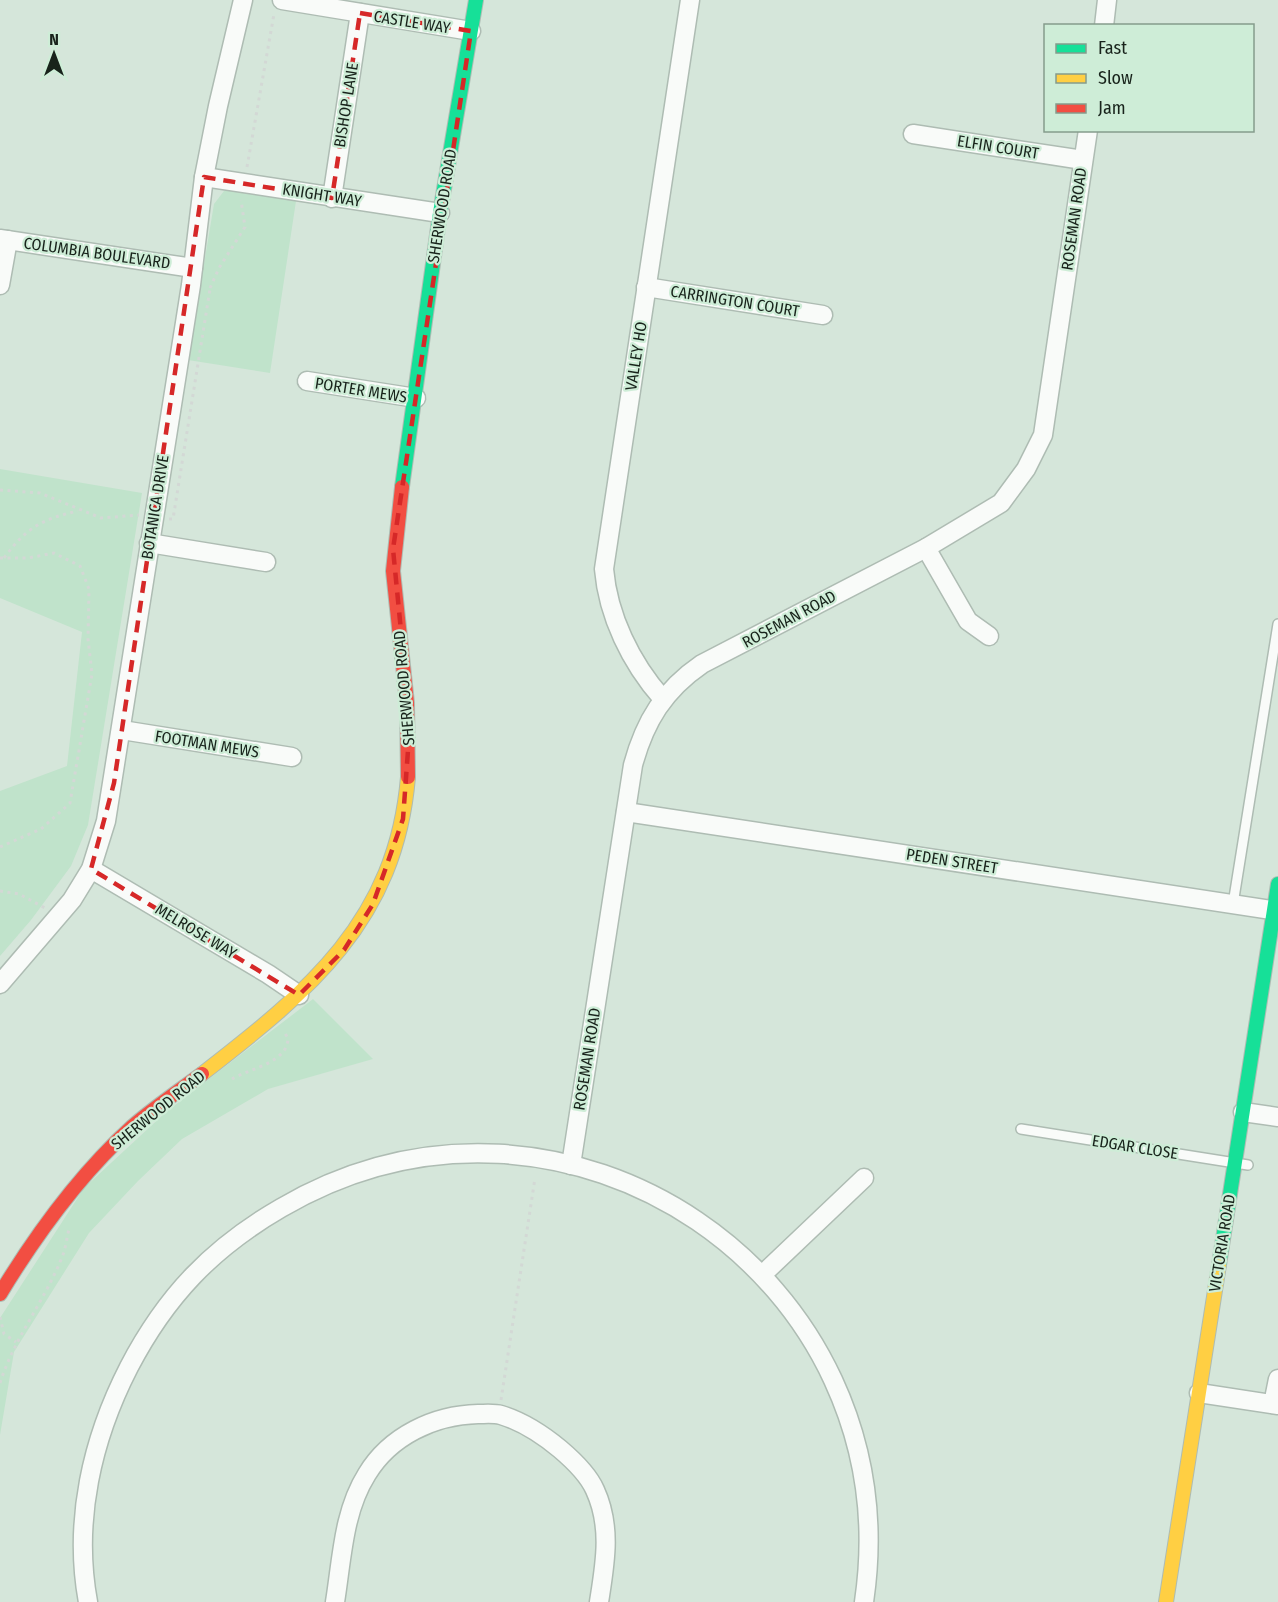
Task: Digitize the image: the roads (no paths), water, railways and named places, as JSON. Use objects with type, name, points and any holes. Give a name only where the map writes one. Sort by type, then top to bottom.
[{"type":"street","name":"BOTANICA DRIVE","points":[[0,984],[58,918],[91,869],[106,821],[192,276],[204,177],[243,0]]},
{"type":"street","name":"SHERWOOD ROAD","points":[[0,1294],[34,1238],[104,1155],[134,1125],[275,1018],[344,950],[373,904],[389,864],[403,819],[409,774],[410,723],[392,564],[440,213],[476,0]]},
{"type":"street","name":"VALLEY HO","points":[[662,698],[644,675],[618,626],[610,604],[604,569],[690,0]]},
{"type":"street","points":[[1104,24],[1107,0]]},
{"type":"street","name":"CASTLE WAY","points":[[278,6],[360,13],[471,31]]},
{"type":"street","name":"BISHOP LANE","points":[[332,198],[360,13]]},
{"type":"street","name":"ROSEMAN ROAD","points":[[571,1165],[638,746],[662,698],[702,664],[926,548],[1001,503],[1026,469],[1042,435],[1088,132]]},
{"type":"street","name":"ELFIN COURT","points":[[913,134],[1083,160]]},
{"type":"street","name":"KNIGHT WAY","points":[[204,177],[440,213]]},
{"type":"street","points":[[0,285],[4,239]]},
{"type":"street","name":"COLUMBIA BOULEVARD","points":[[4,239],[192,276]]},
{"type":"street","name":"CARRINGTON COURT","points":[[646,287],[823,315]]},
{"type":"street","name":"PORTER MEWS","points":[[307,381],[416,398]]},
{"type":"street","points":[[149,543],[266,562]]},
{"type":"street","points":[[926,548],[968,621],[989,636]]},
{"type":"street","name":"FOOTMAN MEWS","points":[[122,730],[292,758]]},
{"type":"street","name":"PEDEN STREET","points":[[626,812],[1276,911]]},
{"type":"street","name":"MELROSE WAY","points":[[91,869],[268,974],[298,995]]},
{"type":"street","name":"VICTORIA ROAD","points":[[1166,1602],[1206,1394],[1250,1113],[1278,884]]},
{"type":"street","name":"VICTORIA ROAD","points":[[1250,1113],[1278,977]]},
{"type":"street","points":[[1250,1113],[1278,1118]]},
{"type":"street","points":[[87,1602],[82,1540],[84,1499],[99,1440],[115,1394],[144,1338],[175,1293],[212,1256],[248,1228],[299,1197],[360,1171],[426,1155],[491,1154],[538,1158],[619,1178],[658,1197],[723,1240],[763,1274],[799,1321],[826,1363],[859,1451],[870,1516],[871,1559],[864,1602]]},
{"type":"street","points":[[763,1274],[864,1178]]},
{"type":"street","points":[[1206,1394],[1275,1404],[1278,1379]]},
{"type":"street","name":"VICTORIA ROAD","points":[[1197,1499],[1206,1394]]},
{"type":"street","points":[[335,1602],[349,1516],[357,1493],[368,1473],[392,1444],[428,1423],[462,1415],[499,1414],[546,1437],[574,1461],[595,1489],[604,1518],[607,1551],[599,1602]]},
{"type":"street","points":[[1180,1602],[1188,1557]]},
{"type":"lane","points":[[1233,904],[1278,624]]},
{"type":"lane","name":"EDGAR CLOSE","points":[[1021,1129],[1242,1164]]}]
